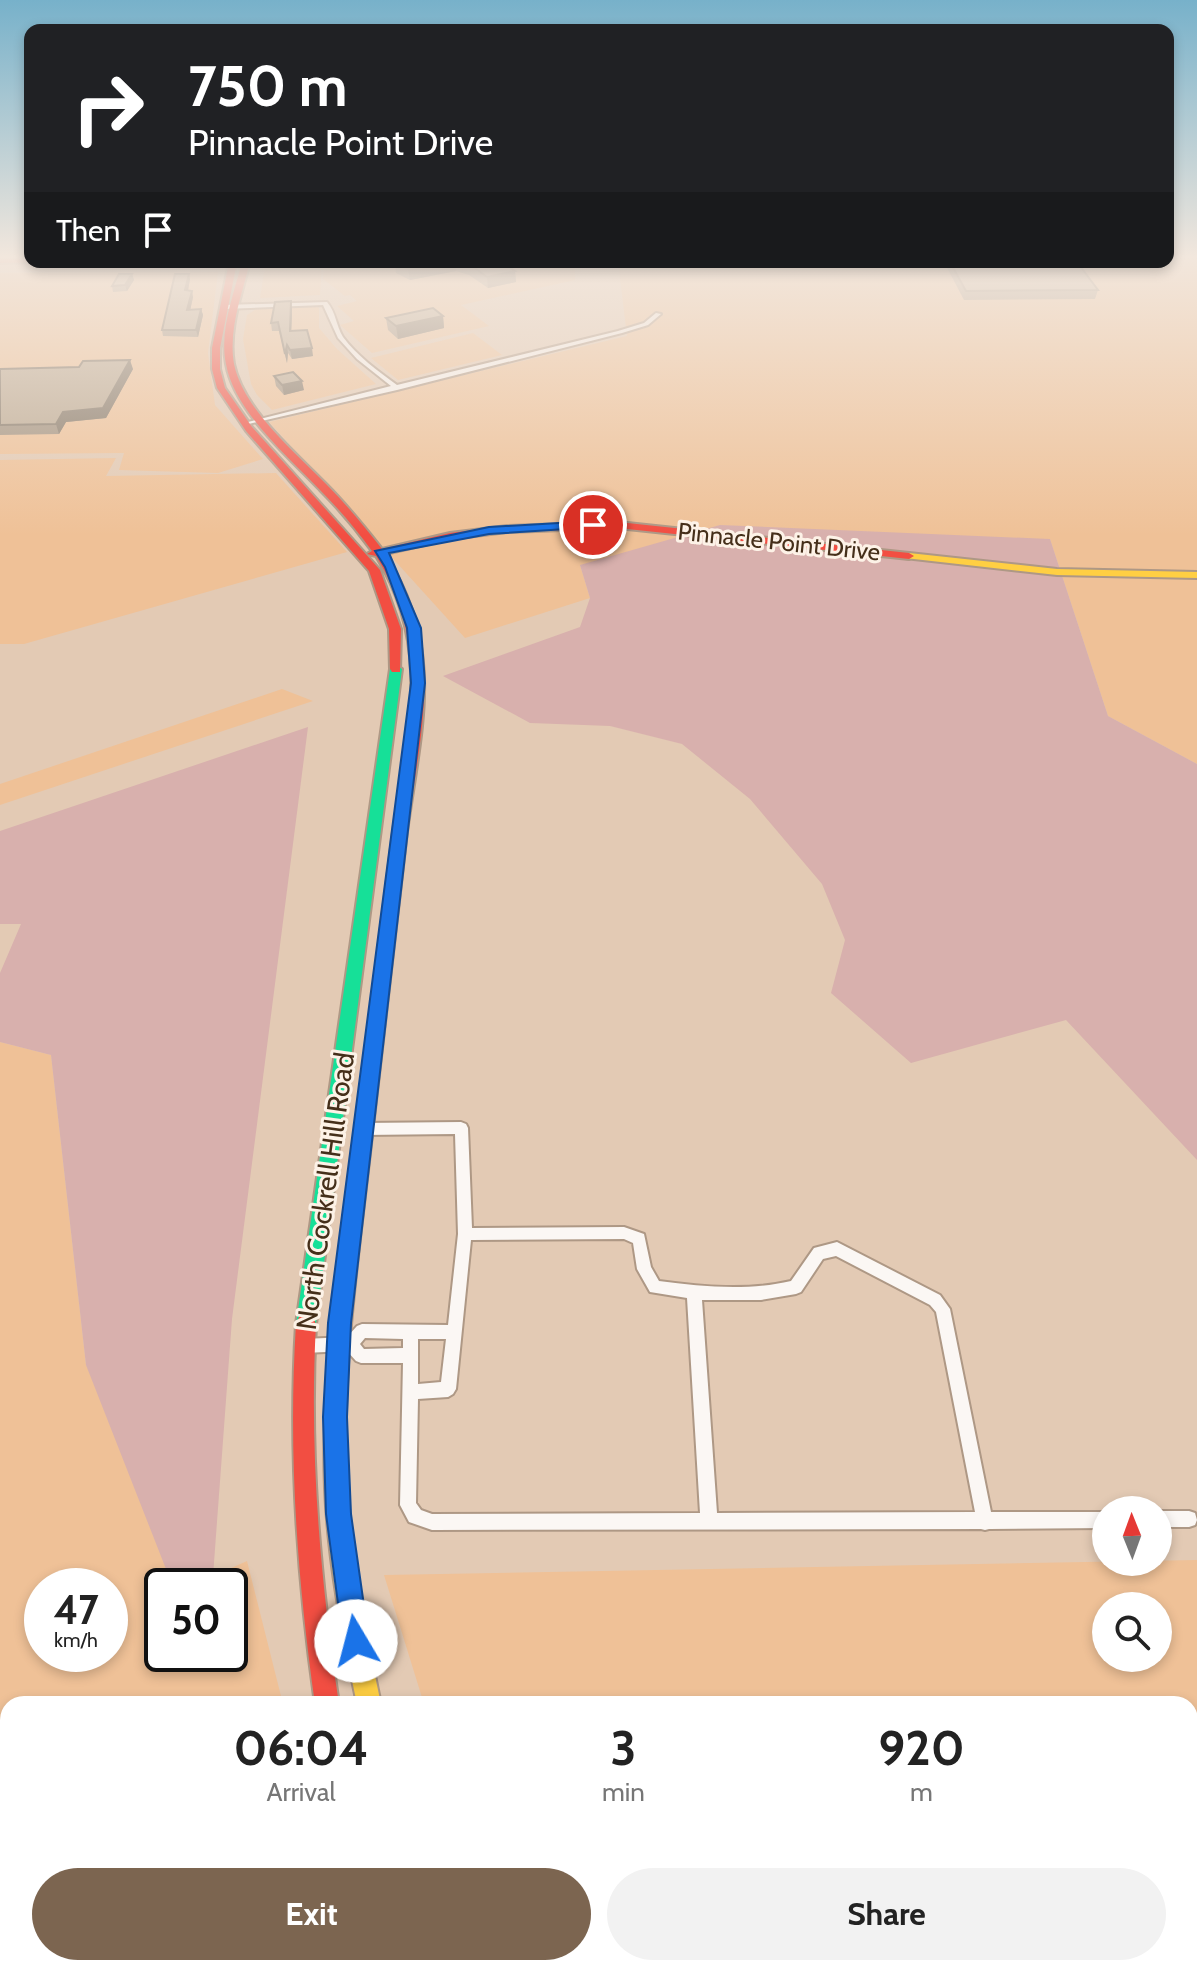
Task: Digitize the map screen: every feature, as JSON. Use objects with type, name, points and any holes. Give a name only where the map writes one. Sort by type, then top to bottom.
[{"type":"main road","name":"North Cockrell Hill Road","points":[[224,351],[223,359],[253,422],[374,570],[391,615],[396,644],[396,684],[299,1394],[309,1589],[326,1696]]},
{"type":"main road","name":"North Cockrell Hill Road","points":[[253,422],[381,551],[414,628],[418,683],[363,1129],[335,1417],[338,1514],[356,1641],[367,1696]]},
{"type":"main road","name":"Pinnacle Point Drive","points":[[363,556],[450,536],[507,529],[618,525],[1057,572],[1197,575]]},
{"type":"street","points":[[354,351],[397,388]]},
{"type":"street","points":[[253,422],[544,351]]},
{"type":"street","points":[[363,1129],[461,1128],[465,1234],[448,1389],[409,1392]]},
{"type":"street","points":[[465,1234],[624,1233],[639,1239],[644,1269],[655,1287],[694,1292],[769,1295],[796,1287],[819,1253],[837,1249],[935,1300],[943,1309],[985,1522]]},
{"type":"street","points":[[694,1292],[709,1521]]},
{"type":"street","points":[[304,1346],[344,1344],[362,1331],[454,1332]]},
{"type":"street","points":[[411,1331],[408,1505],[415,1516],[432,1522],[1092,1520]]},
{"type":"street","points":[[344,1344],[361,1356],[410,1355]]},
{"type":"street","points":[[1172,1519],[1189,1519]]},
{"type":"shaded area","points":[[0,351],[208,351],[215,405],[263,459],[218,473],[119,470],[124,453],[0,454]]},
{"type":"shaded area","points":[[245,351],[339,351],[376,384],[272,410],[251,384]]},
{"type":"shaded area","points":[[399,351],[497,351],[502,355],[398,380],[371,358]]},
{"type":"shaded area","points":[[564,351],[1197,351],[1197,764],[1108,716],[1050,539],[580,565],[590,598],[465,638],[269,422]]},
{"type":"shaded area","points":[[116,458],[106,476],[276,473],[347,552],[24,644],[0,644],[0,460]]},
{"type":"shaded area","points":[[720,525],[1050,539],[1108,716],[1197,764],[1197,1160],[1066,1020],[911,1063],[831,993],[845,940],[822,884],[750,799],[682,744],[610,726],[530,723],[443,676],[580,627],[590,598],[580,565]]},
{"type":"shaded area","points":[[282,689],[313,701],[0,805],[0,784]]},
{"type":"shaded area","points":[[308,727],[232,1319],[214,1568],[166,1568],[86,1365],[51,1055],[0,1042],[0,973],[21,924],[0,924],[0,831]]},
{"type":"shaded area","points":[[0,1042],[51,1055],[86,1365],[208,1568],[144,1568],[144,1672],[248,1672],[248,1568],[231,1568],[247,1561],[281,1696],[0,1696]]},
{"type":"shaded area","points":[[1172,1560],[1197,1560],[1197,1696],[422,1696],[384,1575],[1092,1562],[1092,1576],[1172,1576]]},
{"type":"building","points":[[130,360],[103,408],[63,412],[56,424],[0,425],[0,369],[79,367],[83,361]]},
{"type":"building","points":[[293,372],[302,381],[282,385],[274,376]]},
{"type":"traffic: fast","points":[[306,1324],[396,669]]},
{"type":"traffic: fast","points":[[358,1179],[400,832]]},
{"type":"traffic: slow","points":[[909,556],[1057,572],[1197,575]]},
{"type":"traffic: slow","points":[[358,1179],[340,1333],[335,1449],[344,1570],[367,1696]]},
{"type":"traffic: jam","points":[[216,351],[221,388],[249,429],[374,570],[395,629],[396,669]]},
{"type":"traffic: jam","points":[[229,351],[233,376],[248,404],[360,528],[392,574],[404,599],[413,626],[418,674],[400,832]]},
{"type":"traffic: jam","points":[[372,554],[450,536],[507,529],[618,525],[909,556]]},
{"type":"traffic: jam","points":[[306,1324],[302,1420],[305,1514],[326,1696]]},
{"type":"route","points":[[356,1641],[338,1514],[335,1417],[340,1323],[418,683],[414,628],[402,592],[381,551],[489,531],[593,525]]}]
